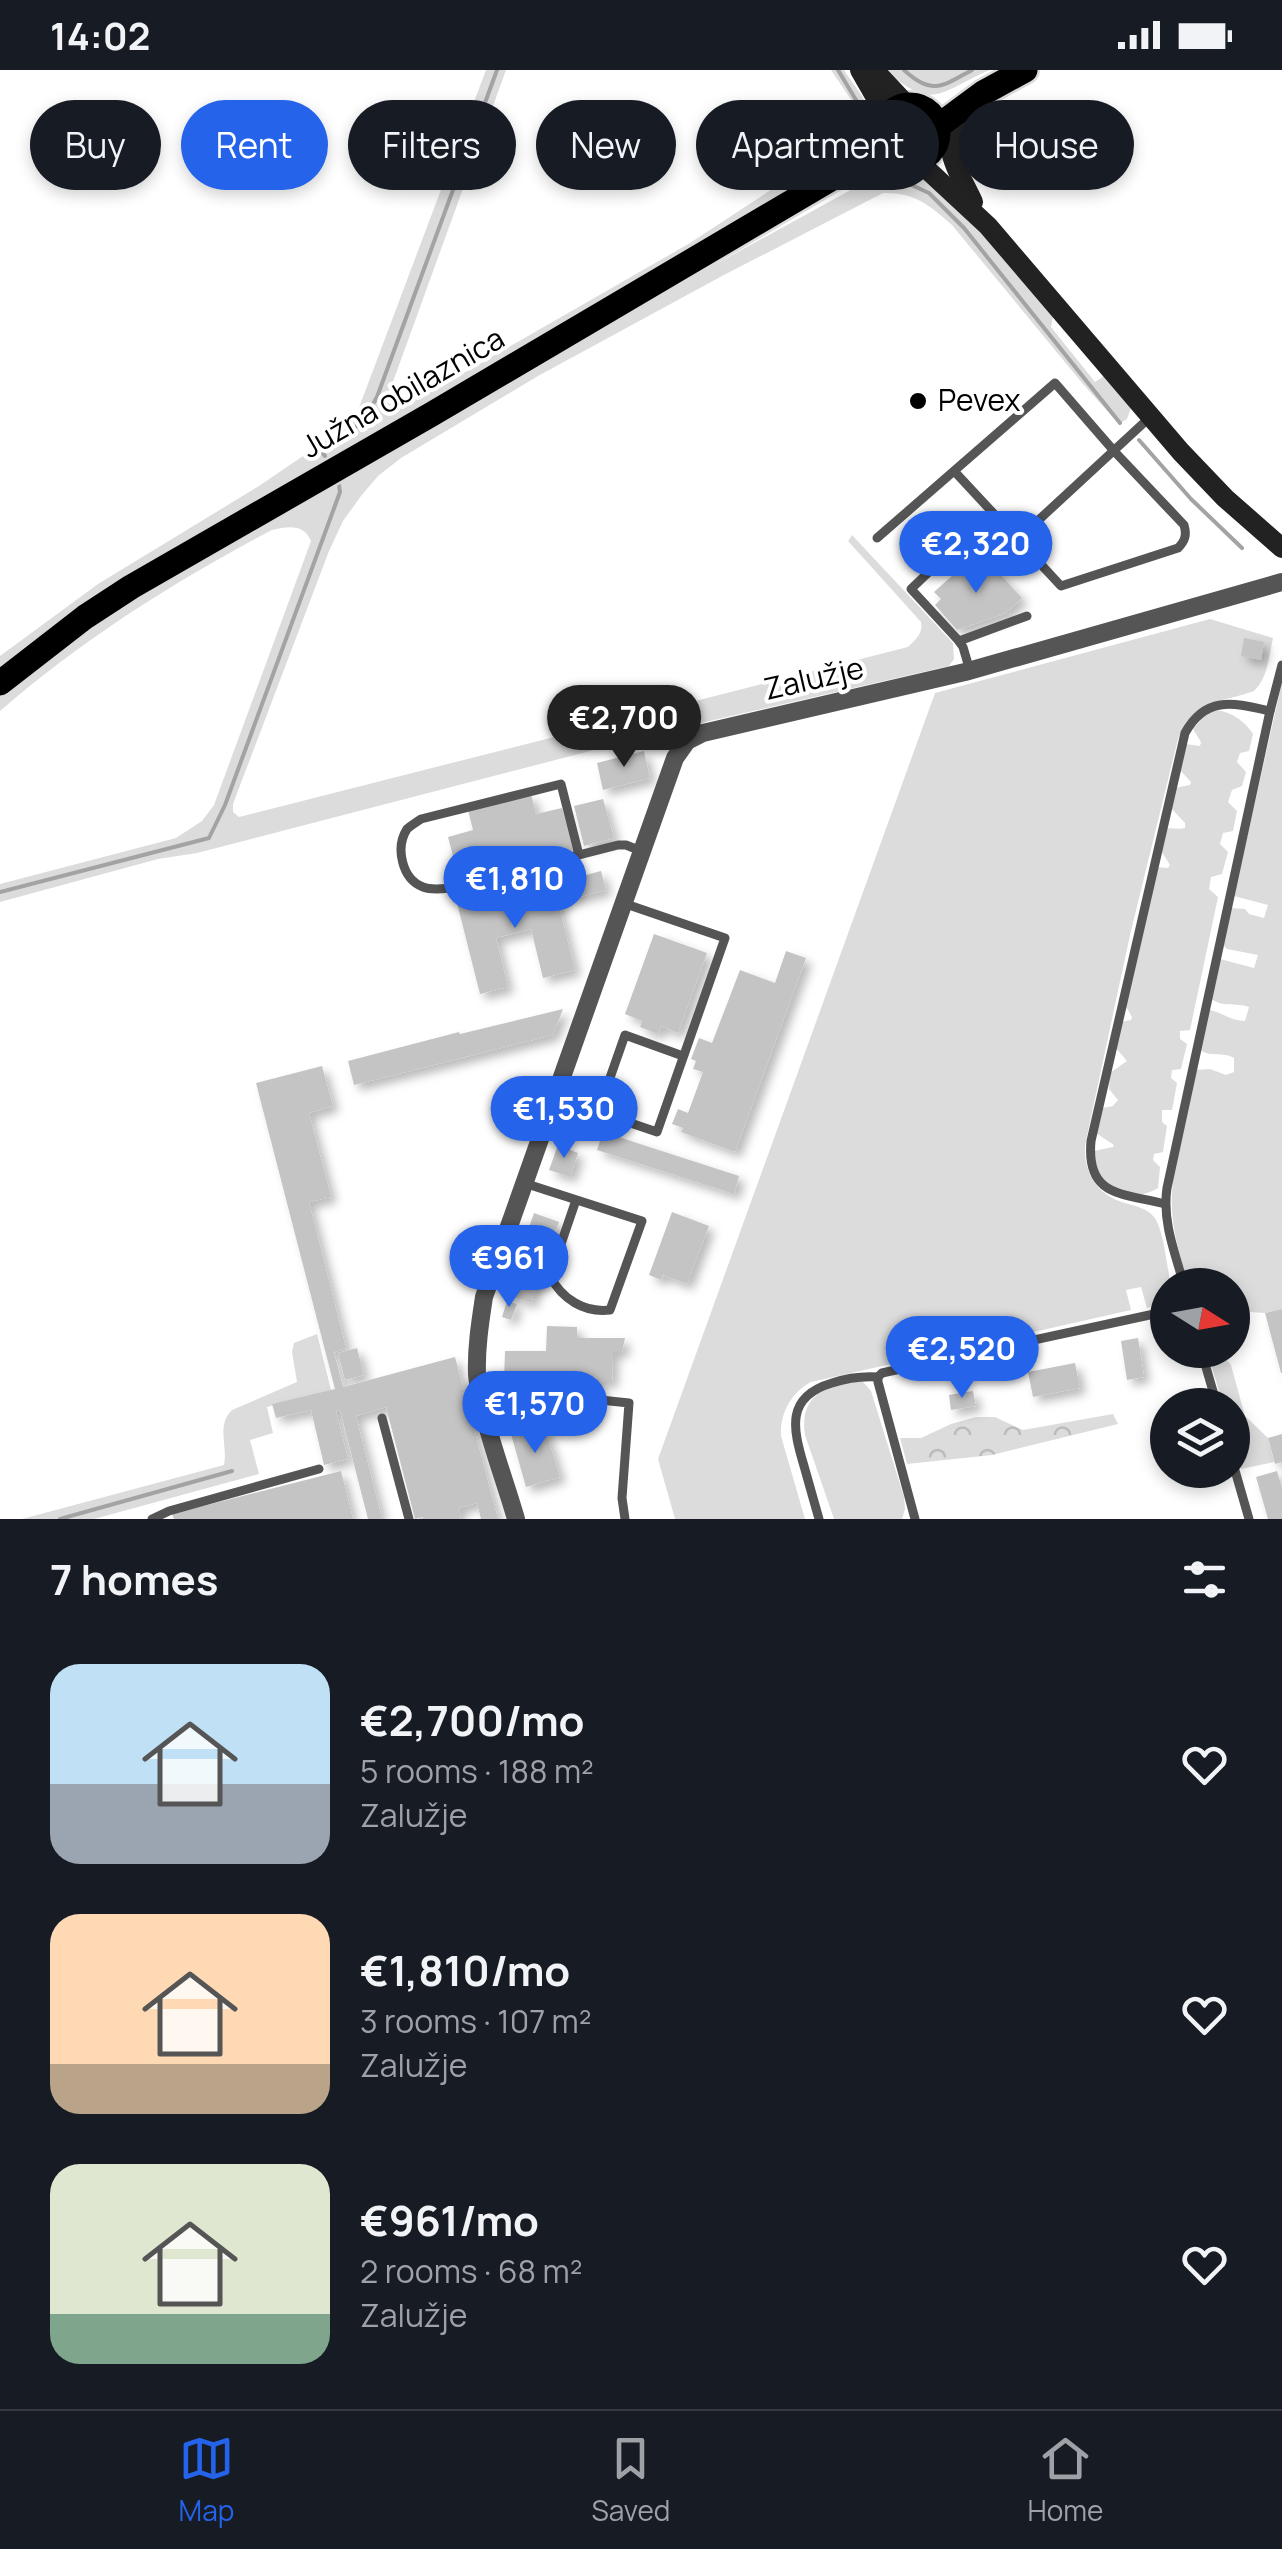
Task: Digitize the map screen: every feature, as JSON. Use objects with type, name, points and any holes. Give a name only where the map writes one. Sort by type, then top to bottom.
[{"type":"main road","points":[[860,70],[884,100]]},
{"type":"main road","points":[[874,70],[892,100]]},
{"type":"main road","name":"Južna obilaznica","points":[[939,118],[1025,70]]},
{"type":"main road","points":[[972,202],[950,145],[952,128],[976,99]]},
{"type":"main road","points":[[939,165],[988,226]]},
{"type":"main road","points":[[939,167],[1180,452],[1282,548]]},
{"type":"main road","name":"Južna obilaznica","points":[[0,683],[131,587],[812,190]]},
{"type":"street","name":"Zalužje","points":[[516,1519],[478,1377],[484,1297],[674,758],[687,741],[703,733],[970,670],[1282,582]]},
{"type":"lane","points":[[876,538],[1055,383],[1184,525],[1184,543],[1061,586],[955,472]]},
{"type":"lane","points":[[1017,540],[1151,416]]},
{"type":"lane","points":[[954,548],[911,589],[959,641],[970,670]]},
{"type":"lane","points":[[959,641],[1027,616]]},
{"type":"lane","points":[[1179,1268],[1165,1204],[1190,1074],[1282,665]]},
{"type":"lane","points":[[1165,1204],[1102,1184],[1091,1168],[1091,1140],[1186,733],[1191,723],[1214,705],[1238,704],[1270,711]]},
{"type":"lane","points":[[579,855],[561,784],[421,819],[408,828],[401,848],[404,870],[413,881],[423,888],[437,890],[579,855],[618,845],[642,852]]},
{"type":"lane","points":[[623,903],[724,938],[684,1056],[657,1132],[598,1112],[625,1035],[684,1056]]},
{"type":"lane","points":[[524,1183],[642,1221],[610,1310],[582,1307],[557,1290],[550,1276],[576,1200]]},
{"type":"lane","points":[[819,1519],[795,1434],[798,1408],[812,1392],[858,1376],[878,1377],[882,1373],[1150,1315]]},
{"type":"lane","points":[[878,1377],[915,1519]]},
{"type":"lane","points":[[489,1426],[591,1399],[629,1403],[622,1498],[625,1519]]},
{"type":"lane","points":[[382,1418],[409,1519]]},
{"type":"lane","points":[[152,1519],[169,1510],[319,1470]]},
{"type":"lane","points":[[1240,1488],[1249,1519]]},
{"type":"green space","points":[[486,70],[506,70],[495,100],[475,100]]},
{"type":"green space","points":[[831,70],[844,70],[863,100],[851,100]]},
{"type":"green space","points":[[886,70],[990,70],[948,91],[926,94],[915,91]]},
{"type":"green space","points":[[441,190],[462,190],[386,401],[393,406],[441,386],[690,243],[771,190],[791,190],[0,674],[0,656],[98,584],[259,486],[350,424]]},
{"type":"green space","points":[[851,190],[939,190],[1006,258],[1053,317],[1051,327],[1095,382],[1104,376],[1131,408],[1127,419],[1119,424],[952,225],[936,211],[903,195],[883,193],[538,376],[401,458],[378,476],[343,521],[329,551],[233,812],[239,817],[908,647],[920,633],[921,622],[848,541],[852,535],[953,643],[954,659],[949,666],[675,729],[0,902],[0,884],[176,838],[202,821],[214,805],[311,541],[308,535],[295,528],[272,530],[165,591],[97,636],[0,711],[0,696],[121,604],[614,320]]},
{"type":"green space","points":[[1210,619],[1273,638],[1262,680],[1254,691],[1201,709],[1178,739],[1130,935],[1085,1145],[1086,1163],[1097,1186],[1110,1197],[1154,1217],[1168,1268],[1150,1268],[1147,1308],[1141,1287],[1126,1290],[1131,1310],[811,1382],[792,1398],[781,1428],[805,1519],[675,1519],[658,1459],[935,693]]},
{"type":"green space","points":[[1282,682],[1282,1309],[1265,1313],[1250,1312],[1250,1268],[1184,1268],[1172,1205],[1177,1147],[1194,1070],[1210,1069],[1226,1075],[1234,1072],[1234,1058],[1200,1050],[1209,1010],[1245,1021],[1249,1007],[1210,998],[1220,959],[1254,968],[1258,955],[1227,949],[1222,944],[1231,908],[1245,909],[1264,918],[1268,905],[1234,896]]},
{"type":"green space","points":[[1213,710],[1236,717],[1253,734],[1249,751],[1240,753],[1237,762],[1246,772],[1242,786],[1232,790],[1228,802],[1237,811],[1233,831],[1223,833],[1220,844],[1228,852],[1222,874],[1211,877],[1209,889],[1218,897],[1190,1030],[1180,1031],[1180,1039],[1187,1044],[1181,1069],[1172,1070],[1171,1078],[1177,1083],[1172,1110],[1162,1110],[1162,1122],[1167,1126],[1163,1152],[1154,1154],[1153,1160],[1160,1167],[1158,1188],[1132,1194],[1117,1189],[1095,1172],[1094,1151],[1114,1145],[1096,1133],[1102,1108],[1113,1106],[1118,1100],[1109,1089],[1110,1073],[1127,1061],[1115,1047],[1120,1022],[1132,1017],[1124,1003],[1155,867],[1170,865],[1160,849],[1164,829],[1185,828],[1171,808],[1174,788],[1191,782],[1179,769],[1185,744],[1200,746],[1193,729]]},
{"type":"green space","points":[[317,1334],[331,1390],[267,1407],[273,1433],[250,1440],[259,1474],[94,1519],[22,1519],[224,1465],[223,1429],[227,1416],[232,1410],[297,1382],[294,1343]]},
{"type":"green space","points":[[1212,1368],[1232,1368],[1237,1388],[1218,1388]]},
{"type":"green space","points":[[857,1380],[871,1391],[904,1497],[902,1519],[834,1519],[805,1435],[804,1421],[810,1402],[824,1390]]},
{"type":"green space","points":[[1113,1414],[1118,1424],[992,1455],[907,1464],[900,1438],[921,1438],[976,1417],[995,1417],[1023,1430]]},
{"type":"green space","points":[[1250,1421],[1268,1438],[1274,1462],[1250,1467]]},
{"type":"building","points":[[986,559],[1022,598],[1006,613],[957,630],[935,605],[941,599],[934,592],[964,565],[971,573]]},
{"type":"building","points":[[1244,638],[1264,642],[1261,660],[1241,656]]},
{"type":"building","points":[[644,751],[650,778],[603,790],[597,763]]},
{"type":"building","points":[[531,794],[536,814],[562,808],[573,850],[459,879],[448,837],[473,830],[468,810]]},
{"type":"building","points":[[603,799],[614,838],[584,846],[574,806]]},
{"type":"building","points":[[601,871],[606,890],[572,899],[567,880]]},
{"type":"building","points":[[552,879],[575,970],[543,978],[531,929],[496,938],[508,987],[480,994],[457,903]]},
{"type":"building","points":[[654,934],[707,953],[678,1033],[661,1026],[658,1034],[640,1027],[642,1021],[625,1014]]},
{"type":"building","points":[[786,951],[806,958],[735,1152],[681,1132],[683,1128],[672,1124],[678,1109],[688,1113],[703,1072],[693,1069],[696,1061],[691,1059],[699,1038],[712,1043],[740,970],[775,983]]},
{"type":"building","points":[[563,1009],[553,1035],[354,1085],[348,1061]]},
{"type":"building","points":[[322,1066],[333,1106],[309,1113],[331,1197],[309,1202],[346,1348],[334,1352],[343,1387],[455,1357],[498,1519],[481,1519],[477,1503],[459,1508],[461,1519],[415,1519],[386,1407],[356,1416],[382,1519],[368,1519],[340,1410],[336,1411],[348,1459],[324,1465],[311,1410],[276,1418],[272,1404],[335,1389],[256,1083]]},
{"type":"building","points":[[603,1132],[739,1176],[734,1194],[597,1150]]},
{"type":"building","points":[[558,1145],[578,1153],[570,1177],[549,1170]]},
{"type":"building","points":[[672,1212],[709,1226],[687,1284],[663,1275],[661,1280],[649,1275]]},
{"type":"building","points":[[534,1213],[559,1222],[531,1303],[506,1294]]},
{"type":"building","points":[[507,1301],[517,1304],[511,1320],[502,1317]]},
{"type":"building","points":[[1282,1309],[1282,1373],[1281,1373],[1265,1313]]},
{"type":"building","points":[[547,1326],[577,1327],[577,1338],[625,1338],[622,1352],[613,1352],[612,1382],[504,1380],[505,1351],[546,1351]]},
{"type":"building","points":[[1138,1338],[1144,1377],[1127,1380],[1121,1341]]},
{"type":"building","points":[[357,1348],[364,1375],[345,1380],[338,1353]]},
{"type":"building","points":[[1075,1363],[1080,1388],[1033,1397],[1028,1372]]},
{"type":"building","points":[[973,1391],[976,1406],[951,1410],[949,1395]]},
{"type":"building","points":[[544,1425],[560,1477],[526,1487],[511,1434]]},
{"type":"building","points":[[1282,1434],[1282,1462],[1275,1464],[1268,1438]]},
{"type":"building","points":[[341,1471],[353,1519],[174,1519],[172,1514]]},
{"type":"building","points":[[1277,1471],[1282,1488],[1282,1519],[1268,1519],[1256,1477]]},
{"type":"waterway","points":[[325,456],[322,452],[354,429],[377,397],[497,70]]},
{"type":"waterway","points":[[838,70],[856,100]]},
{"type":"waterway","points":[[904,70],[930,86],[972,70]]},
{"type":"waterway","points":[[922,190],[964,228],[1120,423]]},
{"type":"waterway","points":[[1139,440],[1191,499],[1242,548]]},
{"type":"waterway","points":[[0,892],[209,838],[225,805],[340,492],[339,485]]},
{"type":"waterway","points":[[60,1519],[232,1471]]},
{"type":"place","name":"Pevex","points":[[918,401]]}]
